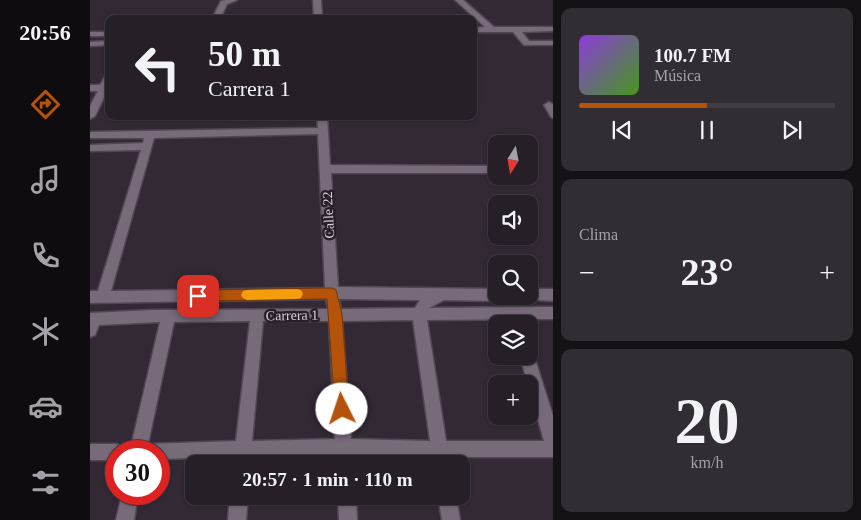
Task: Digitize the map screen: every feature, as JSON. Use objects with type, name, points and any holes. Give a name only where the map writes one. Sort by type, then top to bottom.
[{"type":"street","points":[[218,15],[224,3],[233,0]]},
{"type":"street","points":[[318,0],[318,15]]},
{"type":"street","points":[[459,0],[476,15]]},
{"type":"street","points":[[477,16],[492,30]]},
{"type":"street","points":[[477,30],[553,29]]},
{"type":"street","points":[[516,30],[527,43],[553,43]]},
{"type":"street","points":[[90,34],[105,34]]},
{"type":"street","points":[[90,44],[105,44]]},
{"type":"street","points":[[90,116],[105,84]]},
{"type":"street","points":[[90,88],[103,88]]},
{"type":"street","points":[[549,105],[553,113]]},
{"type":"street","name":"Calle 22","points":[[322,120],[332,293],[344,455]]},
{"type":"street","points":[[90,148],[148,140],[323,131]]},
{"type":"street","points":[[90,135],[148,140]]},
{"type":"street","points":[[97,297],[148,140]]},
{"type":"street","points":[[325,169],[488,169]]},
{"type":"street","name":"Carrera 1","points":[[97,297],[332,293],[488,295]]},
{"type":"street","points":[[440,455],[419,314],[422,305],[427,300],[467,294]]},
{"type":"street","points":[[538,295],[553,295]]},
{"type":"street","name":"Carrera 1","points":[[538,316],[553,313]]},
{"type":"street","name":"Carrera 1","points":[[91,323],[168,317],[335,314],[419,314],[488,318]]},
{"type":"street","points":[[242,455],[257,316]]},
{"type":"street","points":[[140,440],[168,317]]},
{"type":"street","points":[[530,365],[553,445]]},
{"type":"street","points":[[262,455],[344,447],[421,455]]},
{"type":"street","points":[[465,455],[553,448]]},
{"type":"street","points":[[90,452],[105,452]]},
{"type":"street","points":[[170,452],[211,455]]},
{"type":"street","points":[[125,520],[128,505]]},
{"type":"street","points":[[237,520],[238,505]]},
{"type":"street","points":[[347,505],[348,520]]},
{"type":"street","points":[[448,505],[451,520]]},
{"type":"slow traffic","points":[[247,295],[297,294]]},
{"type":"route","points":[[198,296],[332,293],[342,409]]}]
